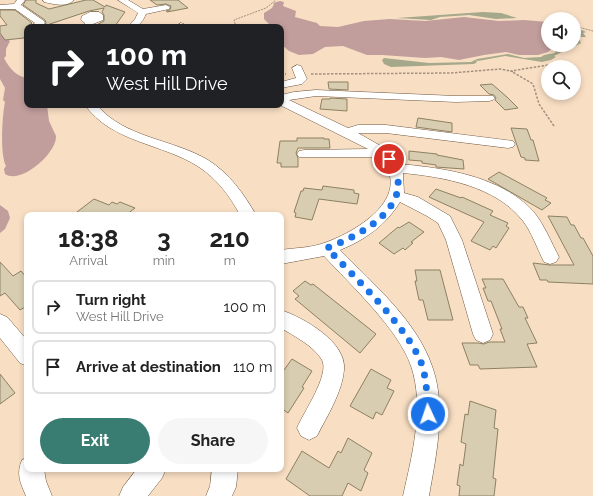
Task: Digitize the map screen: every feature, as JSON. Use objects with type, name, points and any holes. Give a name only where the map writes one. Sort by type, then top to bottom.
[{"type":"street","points":[[52,0],[61,3],[70,0]]},
{"type":"street","points":[[122,0],[135,6],[142,12]]},
{"type":"street","points":[[0,7],[19,3],[29,24]]},
{"type":"street","points":[[142,12],[166,7]]},
{"type":"street","points":[[135,24],[139,20],[142,12]]},
{"type":"street","points":[[284,84],[298,82],[302,79],[297,68]]},
{"type":"street","points":[[284,99],[294,95],[316,93],[456,99],[489,98]]},
{"type":"street","points":[[284,102],[383,153],[395,168],[398,184],[397,196],[386,212],[368,227],[345,241],[327,248],[284,256]]},
{"type":"street","points":[[92,108],[94,112],[121,129],[174,149],[202,163],[217,173],[239,197],[246,212]]},
{"type":"street","points":[[346,133],[358,129],[386,129],[508,144]]},
{"type":"street","points":[[304,154],[383,153]]},
{"type":"street","points":[[395,168],[423,170],[455,176],[495,192],[516,205],[529,217],[550,257]]},
{"type":"street","points":[[397,196],[413,201],[444,220],[454,240],[483,334]]},
{"type":"street","points":[[327,248],[392,319],[411,345],[422,365],[427,391],[428,414],[416,496]]},
{"type":"street","points":[[284,320],[298,327],[329,351],[334,368],[329,385],[309,428]]},
{"type":"street","points":[[0,323],[24,352]]},
{"type":"street","points":[[31,472],[33,482],[39,496]]},
{"type":"street","points":[[132,496],[151,472]]},
{"type":"street","points":[[219,496],[224,486],[225,472]]},
{"type":"path","points":[[235,24],[234,20],[266,8],[276,0]]},
{"type":"path","points":[[581,28],[593,31]]},
{"type":"path","points":[[307,74],[451,73],[500,69],[511,71],[541,66]]},
{"type":"path","points":[[511,71],[533,84],[539,104],[554,126]]},
{"type":"shaded area","points":[[280,1],[284,2],[283,6],[296,11],[295,17],[317,23],[320,26],[338,27],[364,21],[390,19],[425,21],[464,17],[499,21],[524,20],[541,21],[541,52],[548,52],[538,55],[519,55],[506,52],[459,60],[441,57],[425,58],[367,55],[343,46],[325,47],[313,54],[299,55],[289,51],[284,47],[284,24],[269,24],[264,19],[264,13],[272,8],[273,3]]},
{"type":"shaded area","points":[[483,12],[501,13],[517,18],[496,19],[469,15],[440,17],[431,20],[397,18]]},
{"type":"shaded area","points":[[581,30],[586,32],[583,33],[586,37],[581,37]]},
{"type":"shaded area","points":[[0,32],[1,35],[10,41],[6,49],[6,56],[4,58],[6,62],[16,73],[24,77],[24,108],[47,108],[49,121],[56,136],[55,143],[51,151],[45,158],[37,166],[20,175],[12,176],[5,174],[4,169],[6,166],[3,153],[2,135],[5,102],[3,100],[5,88],[0,79]]},
{"type":"shaded area","points":[[562,52],[554,56],[556,57],[551,60],[541,60],[541,62],[505,56],[478,61],[476,60],[477,62],[474,64],[391,67],[384,64],[382,60],[384,58],[429,63],[471,62],[477,59],[508,54],[524,58],[541,57]]},
{"type":"shaded area","points":[[0,205],[8,211],[10,218],[5,229],[0,233]]},
{"type":"building","points":[[26,0],[36,0],[36,3],[49,9],[86,0],[93,0],[105,7],[106,5],[125,12],[116,24],[98,24],[104,21],[104,15],[102,12],[104,8],[89,11],[50,24],[45,24],[45,20],[23,5]]},
{"type":"building","points":[[150,0],[178,0],[188,8],[167,12],[166,11],[170,10],[171,6],[166,4],[157,5]]},
{"type":"building","points":[[0,10],[15,10],[32,23],[24,24],[24,38],[5,40],[0,33],[0,26],[7,25],[0,16]]},
{"type":"building","points":[[328,82],[348,82],[348,90],[329,89]]},
{"type":"building","points":[[492,84],[518,108],[505,110],[495,100],[496,98],[494,95],[489,94],[480,85]]},
{"type":"building","points":[[322,99],[347,99],[347,111],[320,109]]},
{"type":"building","points":[[418,118],[452,123],[452,132],[416,127]]},
{"type":"building","points":[[511,128],[527,129],[531,140],[533,140],[539,161],[525,160],[525,158],[521,157]]},
{"type":"building","points":[[297,138],[329,139],[330,148],[298,148],[296,153],[298,158],[298,167],[281,167],[281,163],[277,163],[280,141],[297,141]]},
{"type":"building","points":[[409,151],[437,154],[463,160],[464,169],[436,167],[436,165],[422,163],[422,161],[409,160]]},
{"type":"building","points":[[499,172],[547,198],[545,200],[551,203],[542,210],[488,179]]},
{"type":"building","points":[[323,186],[354,190],[354,193],[359,194],[357,204],[319,199],[312,220],[295,217],[296,213],[294,212],[301,191],[303,191],[304,188],[322,190]]},
{"type":"building","points":[[436,189],[461,198],[462,197],[493,211],[490,215],[508,223],[506,226],[509,228],[496,248],[493,246],[490,250],[471,241],[484,222],[429,197]]},
{"type":"building","points":[[94,199],[109,205],[112,202],[117,204],[120,202],[135,208],[130,212],[77,212]]},
{"type":"building","points":[[548,216],[567,217],[571,225],[574,225],[581,238],[583,238],[593,256],[593,284],[548,282],[547,280],[540,280],[533,263],[574,265]]},
{"type":"building","points":[[409,222],[424,232],[411,242],[413,243],[405,250],[403,248],[394,254],[379,243],[398,227],[399,228]]},
{"type":"building","points":[[0,262],[13,276],[21,271],[24,274],[24,308],[20,310],[5,293],[0,296]]},
{"type":"building","points":[[415,270],[440,270],[453,320],[428,320],[423,300],[419,300],[415,281],[417,281]]},
{"type":"building","points":[[482,279],[503,279],[519,307],[523,307],[528,318],[525,318],[537,343],[527,344],[537,367],[480,369],[478,365],[470,365],[462,343],[484,344],[489,342],[505,342],[500,329],[502,329],[491,301],[488,301],[483,288],[486,288]]},
{"type":"building","points":[[305,281],[311,285],[313,284],[376,334],[360,353],[295,299],[299,296],[293,291]]},
{"type":"building","points":[[292,359],[312,371],[302,387],[304,388],[288,413],[284,410],[284,370]]},
{"type":"building","points":[[371,369],[391,380],[387,388],[394,391],[382,415],[376,412],[373,419],[350,406]]},
{"type":"building","points":[[0,374],[15,393],[0,404]]},
{"type":"building","points":[[470,401],[496,410],[494,428],[498,429],[493,478],[496,479],[494,496],[459,496],[460,486],[457,485],[460,464],[463,466],[466,444],[461,442],[465,414],[468,415]]},
{"type":"building","points":[[348,438],[372,453],[364,470],[368,473],[361,491],[348,483],[342,496],[310,496],[286,479],[302,451],[329,468],[338,451],[341,453]]},
{"type":"route","points":[[389,159],[395,168],[398,184],[397,196],[386,212],[378,220],[354,236],[327,248],[392,319],[411,345],[422,365],[427,391],[428,414]]}]
